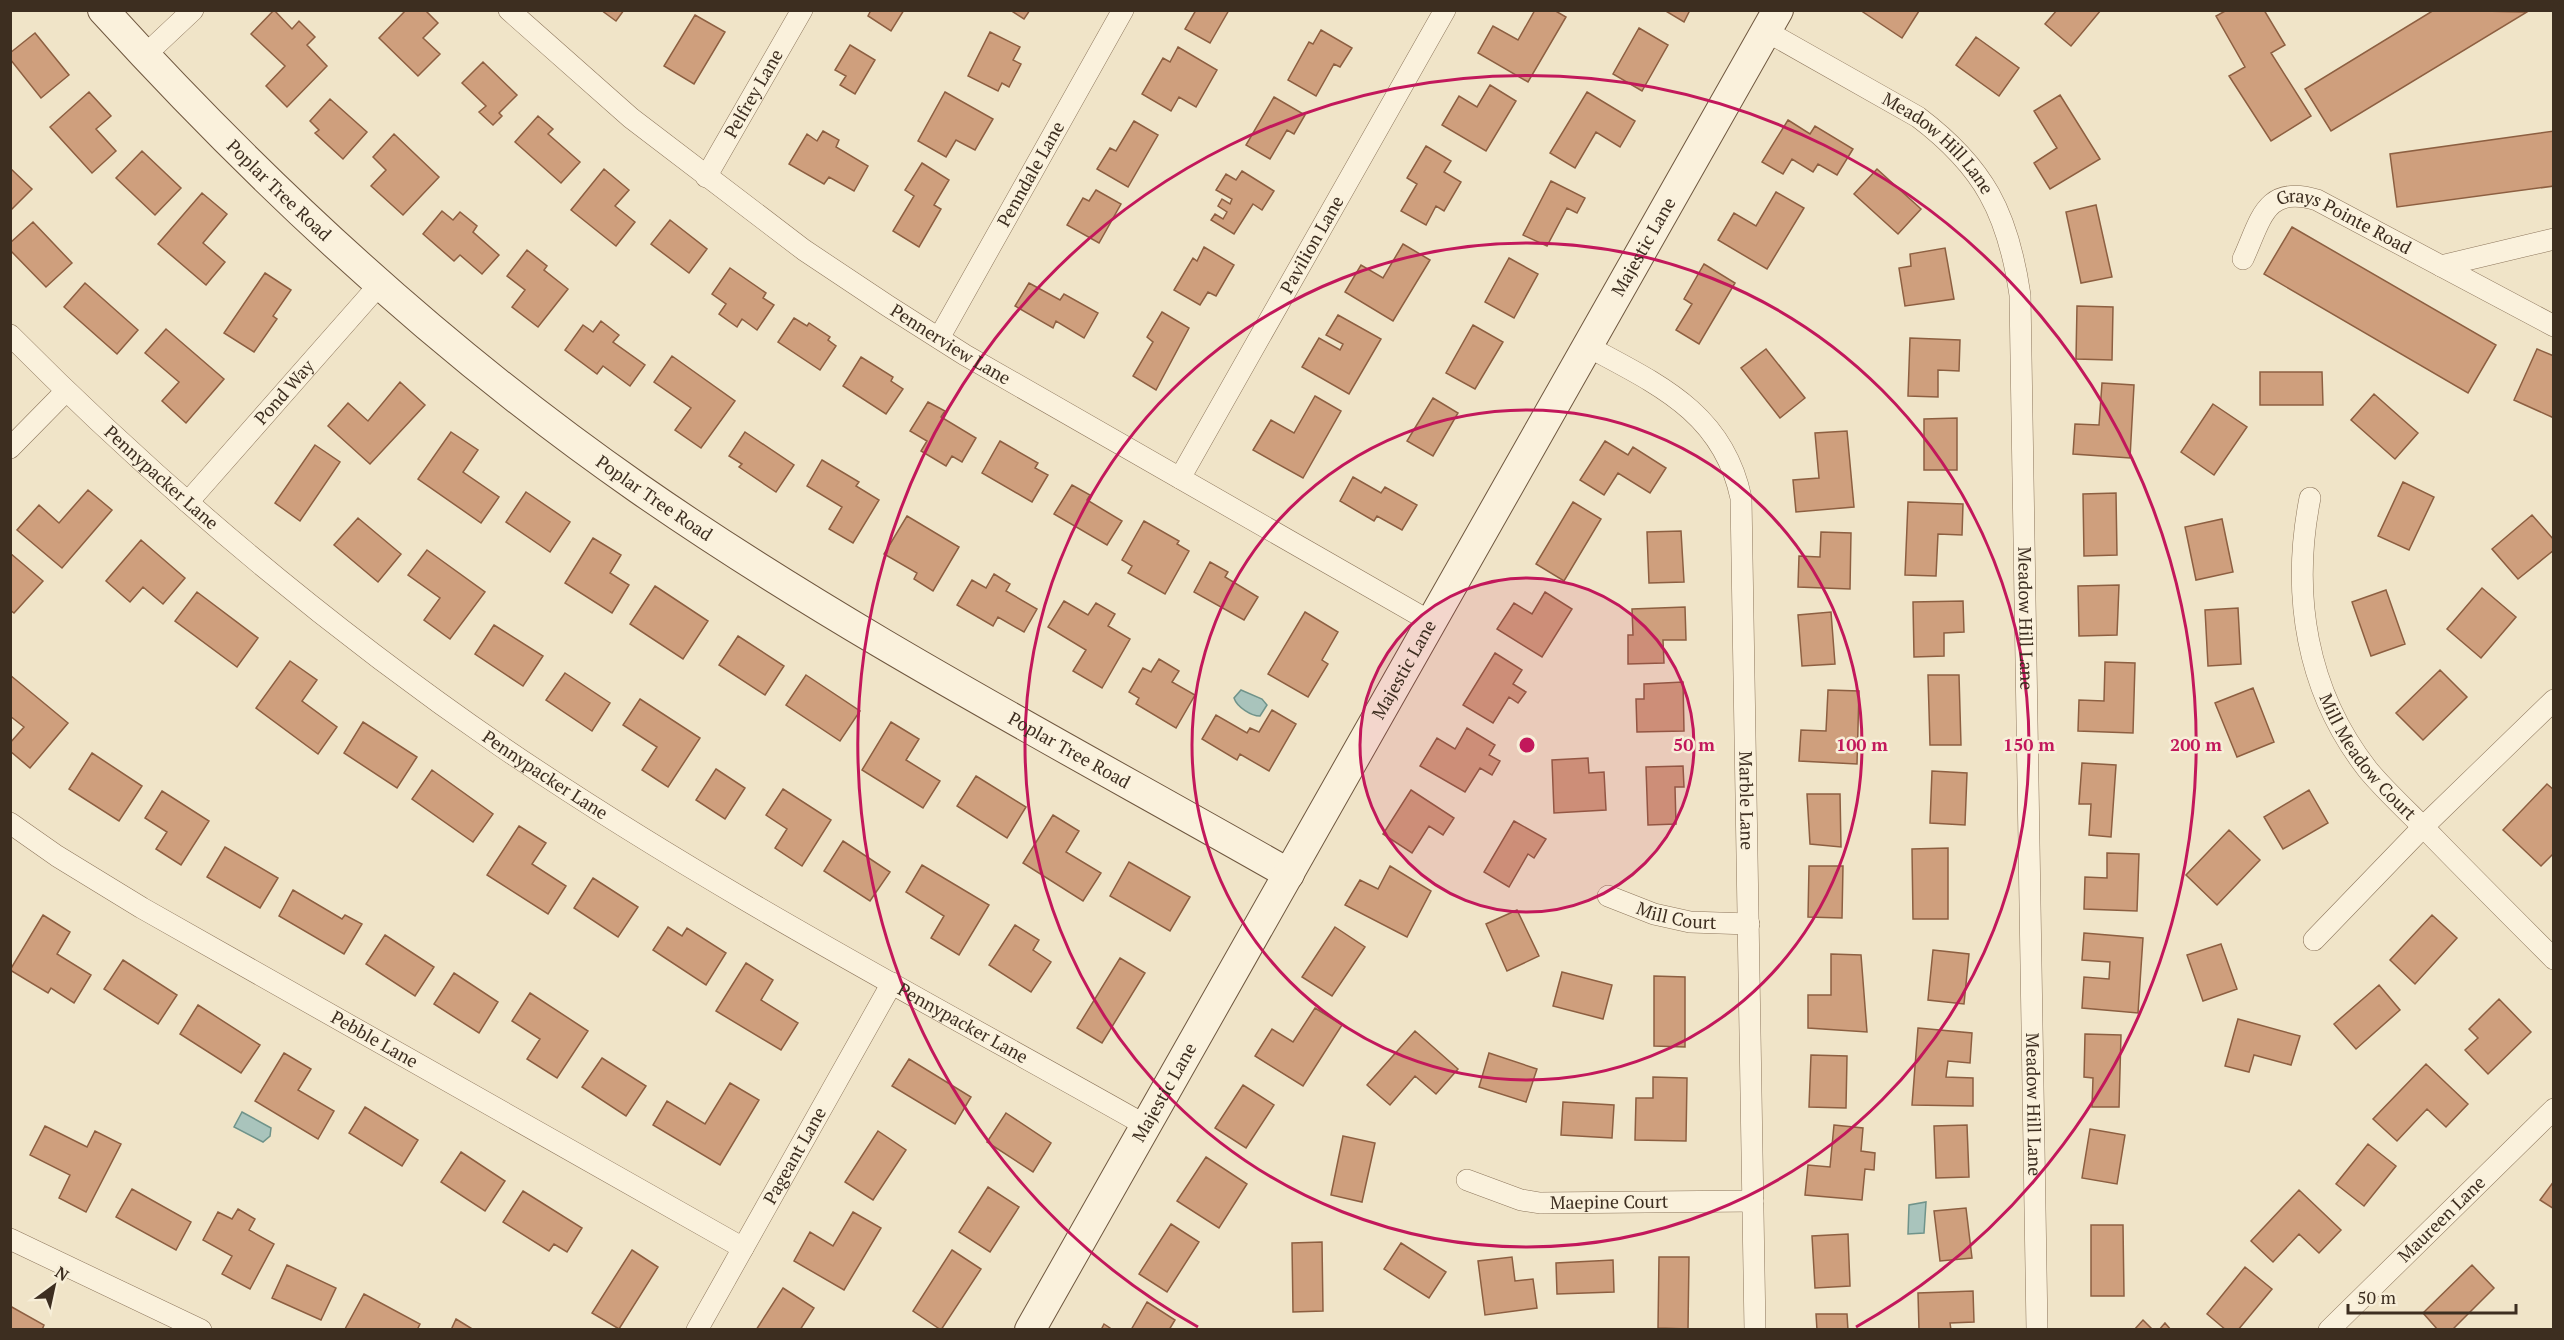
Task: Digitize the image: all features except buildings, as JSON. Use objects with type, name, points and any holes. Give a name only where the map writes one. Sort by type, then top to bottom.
[{"type":"street","name":"Poplar Tree Road","points":[[103,10],[144,56],[279,193],[379,285],[454,348],[638,488],[729,549],[897,651],[1288,874]]},
{"type":"street","points":[[144,56],[193,10]]},
{"type":"street","name":"Pennerview Lane","points":[[509,10],[568,66],[706,177],[804,250],[939,338],[1431,622]]},
{"type":"street","name":"Pelfrey Lane","points":[[706,177],[802,10]]},
{"type":"street","name":"Penndale Lane","points":[[939,338],[1123,10]]},
{"type":"street","name":"Pavilion Lane","points":[[1180,477],[1444,10]]},
{"type":"street","name":"Majestic Lane","points":[[1030,1329],[1772,21]]},
{"type":"street","name":"Meadow Hill Lane","points":[[1772,21],[1918,117],[1940,134],[1974,170],[1991,195],[2014,251],[2020,295],[2037,1329]]},
{"type":"street","name":"Grays Pointe Road","points":[[2243,259],[2265,209],[2279,198],[2297,194],[2317,200],[2553,326]]},
{"type":"street","points":[[2441,266],[2553,239]]},
{"type":"street","name":"Pond Way","points":[[188,502],[379,285]]},
{"type":"street","name":"Pennypacker Lane","points":[[10,335],[66,391],[188,502],[347,634],[503,747],[674,856],[892,983],[1145,1125]]},
{"type":"street","name":"Marble Lane","points":[[1587,346],[1684,403],[1717,439],[1738,481],[1742,520],[1755,1329]]},
{"type":"street","points":[[10,448],[66,391]]},
{"type":"street","name":"Mill Meadow Court","points":[[2310,498],[2303,535],[2302,611],[2309,650],[2321,688],[2347,740],[2369,771],[2553,959]]},
{"type":"street","points":[[2314,940],[2423,827],[2553,700]]},
{"type":"street","name":"Pebble Lane","points":[[10,823],[57,856],[142,908],[743,1248]]},
{"type":"street","name":"Mill Court","points":[[1608,896],[1654,914],[1690,922],[1749,924]]},
{"type":"street","name":"Pageant Lane","points":[[697,1329],[892,983]]},
{"type":"street","name":"Maureen Lane","points":[[2341,1325],[2553,1109]]},
{"type":"street","name":"Maepine Court","points":[[1467,1180],[1521,1200],[1540,1203],[1753,1201]]},
{"type":"street","points":[[10,1239],[201,1329]]},
{"type":"water","points":[[1241,690],[1262,699],[1267,705],[1260,716],[1238,705],[1234,698]]},
{"type":"water","points":[[242,1112],[271,1128],[270,1136],[263,1142],[234,1127]]},
{"type":"water","points":[[1926,1202],[1924,1233],[1908,1234],[1909,1205]]}]
